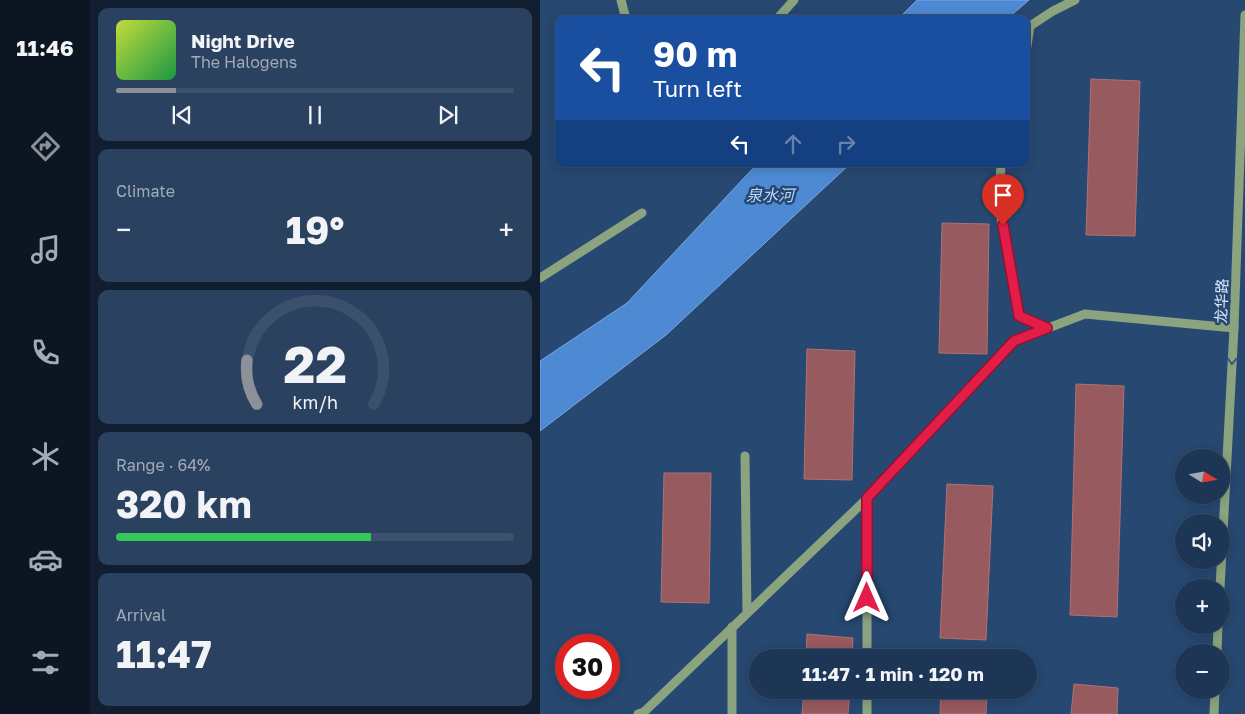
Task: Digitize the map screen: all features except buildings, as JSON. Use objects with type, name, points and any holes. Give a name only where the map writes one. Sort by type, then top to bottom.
[{"type":"street","points":[[621,0],[625,15]]},
{"type":"street","points":[[1050,0],[1053,11]]},
{"type":"street","points":[[1030,26],[1075,0]]},
{"type":"street","points":[[780,15],[792,1]]},
{"type":"street","name":"龙华路","points":[[1220,579],[1234,328],[1245,15]]},
{"type":"street","points":[[1001,167],[1000,207],[1019,316],[1047,328]]},
{"type":"street","points":[[540,278],[642,212]]},
{"type":"street","points":[[638,714],[644,712],[867,498],[1014,341],[1085,314],[1234,328]]},
{"type":"street","points":[[745,456],[747,613]]},
{"type":"street","points":[[867,498],[867,649]]},
{"type":"street","points":[[732,627],[732,714]]},
{"type":"street","points":[[867,699],[867,714]]},
{"type":"street","points":[[1214,714],[1215,699]]},
{"type":"water","points":[[917,0],[1029,0],[1012,15],[902,15]]},
{"type":"water","name":"泉水河","points":[[754,167],[847,167],[666,335],[540,431],[540,361],[627,303]]},
{"type":"route","points":[[867,598],[867,498],[1014,341],[1047,328],[1019,316],[1003,225]]}]
